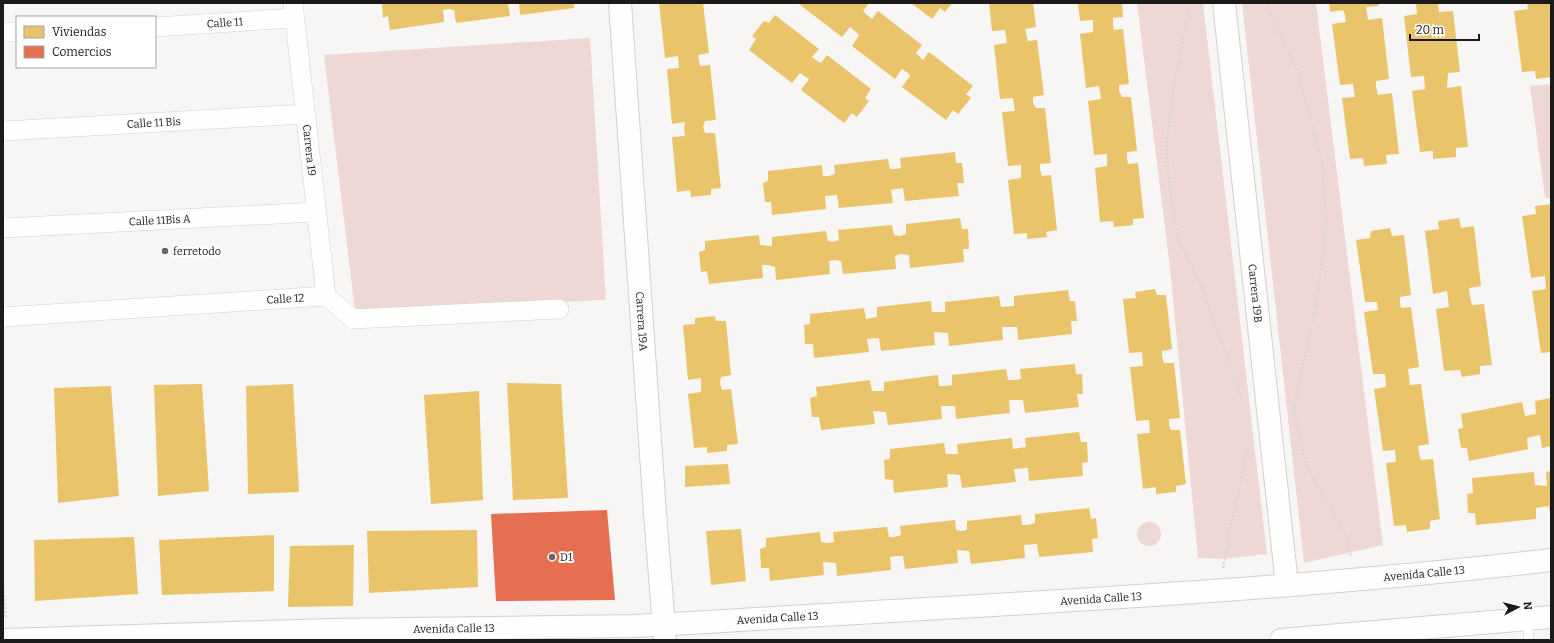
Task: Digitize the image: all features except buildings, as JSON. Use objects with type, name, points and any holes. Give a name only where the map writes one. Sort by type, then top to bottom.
[{"type":"street","name":"Carrera 19A","points":[[620,3],[655,513],[665,632]]},
{"type":"street","name":"Carrera 19B","points":[[1224,3],[1287,585]]},
{"type":"street","name":"Calle 11","points":[[156,27],[293,10]]},
{"type":"street","name":"Carrera 19","points":[[293,10],[326,296]]},
{"type":"street","points":[[3,32],[16,32]]},
{"type":"street","name":"Calle 11 Bis","points":[[3,131],[305,114]]},
{"type":"street","name":"Calle 11Bis A","points":[[3,228],[316,212]]},
{"type":"street","points":[[326,296],[353,319],[559,309]]},
{"type":"street","name":"Calle 12","points":[[3,317],[326,296]]},
{"type":"street","name":"Avenida Calle 13","points":[[5,640],[339,630],[633,626],[665,632],[1354,580],[1551,560]]},
{"type":"street","points":[[1281,640],[1528,630],[1551,617]]},
{"type":"path","points":[[1190,3],[1173,89],[1167,143],[1168,176],[1178,237],[1200,282],[1242,400]]},
{"type":"path","points":[[1266,3],[1298,72],[1322,163],[1326,224],[1317,299],[1294,408],[1305,462],[1348,540],[1354,580]]},
{"type":"path","points":[[1222,590],[1224,559],[1248,449],[1248,442]]},
{"type":"path","points":[[3,587],[5,640]]},
{"type":"shaded area","points":[[1137,3],[1203,3],[1267,554],[1224,559],[1198,558],[1170,268]]},
{"type":"shaded area","points":[[1242,3],[1316,3],[1383,545],[1304,563]]},
{"type":"shaded area","points":[[590,38],[606,300],[355,311],[324,55]]},
{"type":"shaded area","points":[[1551,84],[1551,198],[1545,198],[1530,86]]},
{"type":"shaded area","points":[[1149,522],[1158,525],[1161,534],[1158,543],[1149,546],[1140,543],[1137,534],[1140,525]]},
{"type":"place","name":"ferretodo","points":[[165,251]]},
{"type":"place","name":"D1","points":[[552,557]]}]
